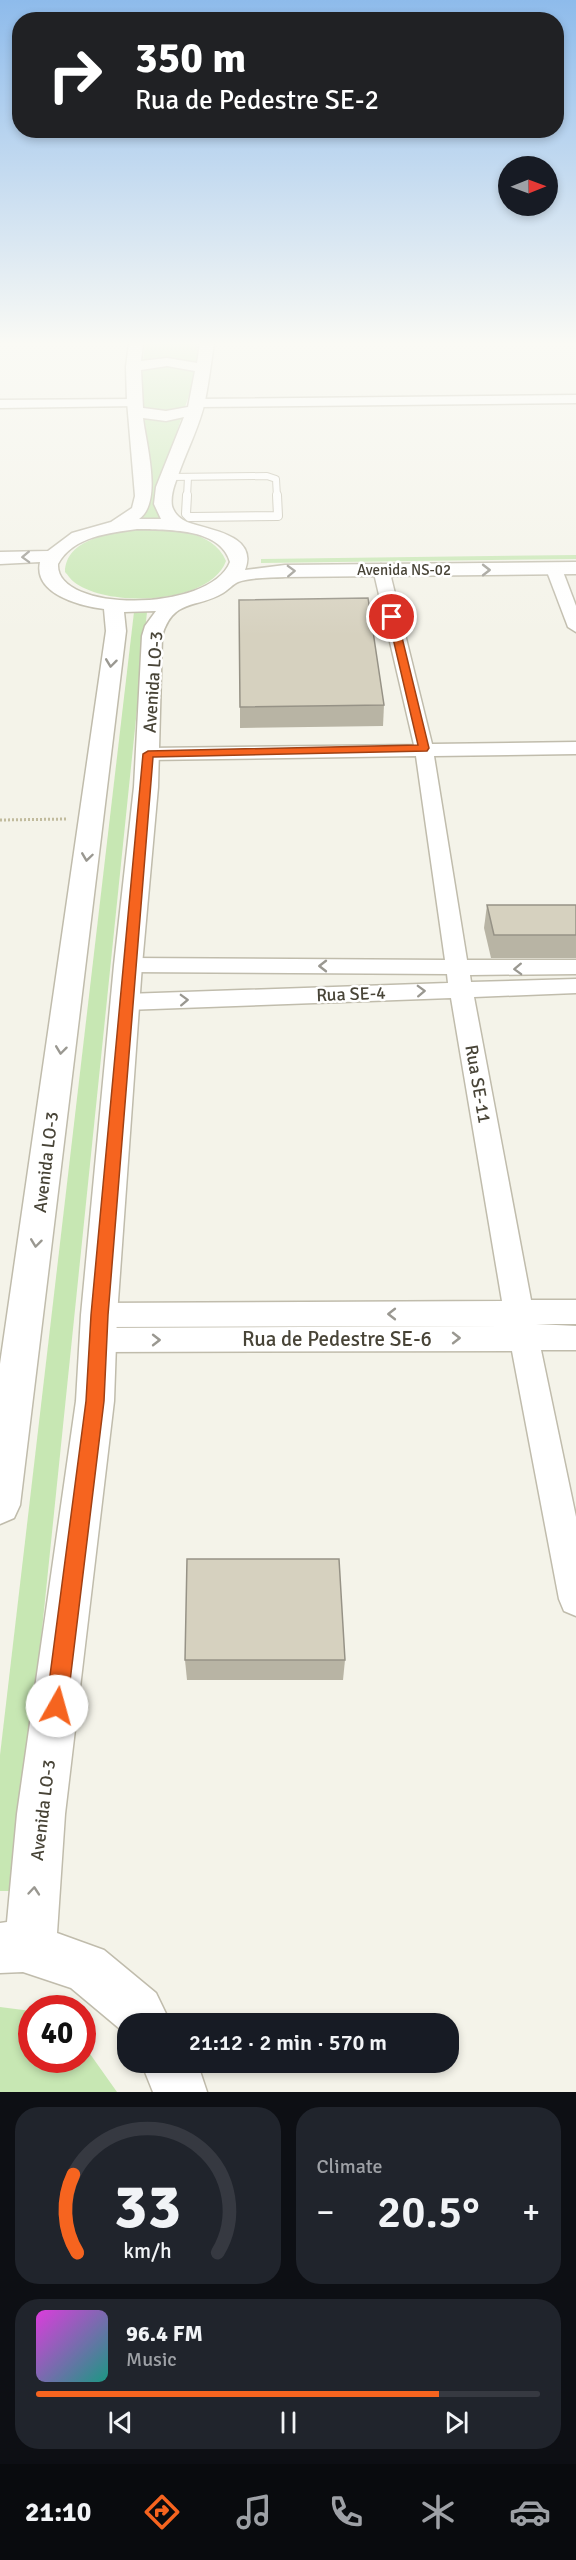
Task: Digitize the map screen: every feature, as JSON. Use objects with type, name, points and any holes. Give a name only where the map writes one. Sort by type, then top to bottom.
[{"type":"street","points":[[138,441],[144,495],[140,510],[116,527],[66,544],[52,556],[48,566],[50,576],[62,589],[84,599],[113,605],[143,606],[173,603],[198,597],[219,588],[233,577],[239,562],[233,547]]},
{"type":"street","points":[[181,526],[170,518],[163,504],[168,477],[182,441]]},
{"type":"street","name":"Avenida NS-02","points":[[116,527],[160,524],[181,526],[220,538],[233,547],[263,554],[576,552]]},
{"type":"street","points":[[0,558],[52,556]]},
{"type":"street","name":"Avenida NS-02","points":[[233,577],[285,571],[576,567]]},
{"type":"street","name":"Rua SE-11","points":[[381,569],[423,744],[459,978],[522,1326],[576,1599]]},
{"type":"street","points":[[554,569],[576,627]]},
{"type":"street","points":[[30,576],[50,576]]},
{"type":"street","name":"Avenida LO-3","points":[[15,1949],[41,1814],[95,1401],[98,1328],[128,966],[149,749],[152,636],[155,626],[173,603]]},
{"type":"street","name":"Avenida LO-3","points":[[0,1505],[7,1400],[92,819],[116,631],[113,605]]},
{"type":"street","points":[[149,749],[423,744],[576,738]]},
{"type":"street","points":[[423,744],[576,748]]},
{"type":"street","name":"Rua SE-4","points":[[128,966],[459,978],[576,986]]},
{"type":"street","name":"Rua SE-4","points":[[126,1002],[459,978],[488,969],[576,967]]},
{"type":"street","name":"Rua de Pedestre SE-6","points":[[522,1326],[576,1312]]},
{"type":"street","name":"Rua de Pedestre SE-6","points":[[98,1328],[522,1326],[576,1338]]},
{"type":"street","points":[[15,1949],[86,1968],[139,2013]]},
{"type":"street","points":[[174,2073],[180,2092]]},
{"type":"lane","points":[[168,477],[188,477],[272,477],[276,479],[278,516],[189,517],[186,514],[188,477]]},
{"type":"path","points":[[0,820],[92,819]]},
{"type":"green space","points":[[147,441],[174,441],[162,477],[163,520],[140,520],[149,495]]},
{"type":"green space","points":[[139,529],[176,531],[200,537],[211,542],[220,550],[226,561],[216,576],[200,586],[180,594],[156,598],[109,596],[89,590],[74,582],[65,572],[67,561],[73,552],[92,539]]},
{"type":"green space","points":[[576,555],[576,559],[261,563],[261,559]]},
{"type":"green space","points":[[134,612],[147,612],[15,1891],[0,1891],[0,1755]]},
{"type":"green space","points":[[0,2007],[18,2009],[18,2073],[96,2073],[96,2062],[117,2092],[0,2092]]},
{"type":"building","points":[[368,598],[384,705],[240,707],[239,600]]},
{"type":"building","points":[[487,905],[576,905],[576,935],[494,935]]},
{"type":"building","points":[[187,1559],[339,1559],[345,1660],[185,1660]]},
{"type":"route","points":[[57,1706],[95,1401],[99,1315],[128,966],[147,787],[148,754],[424,748],[392,617]]}]
